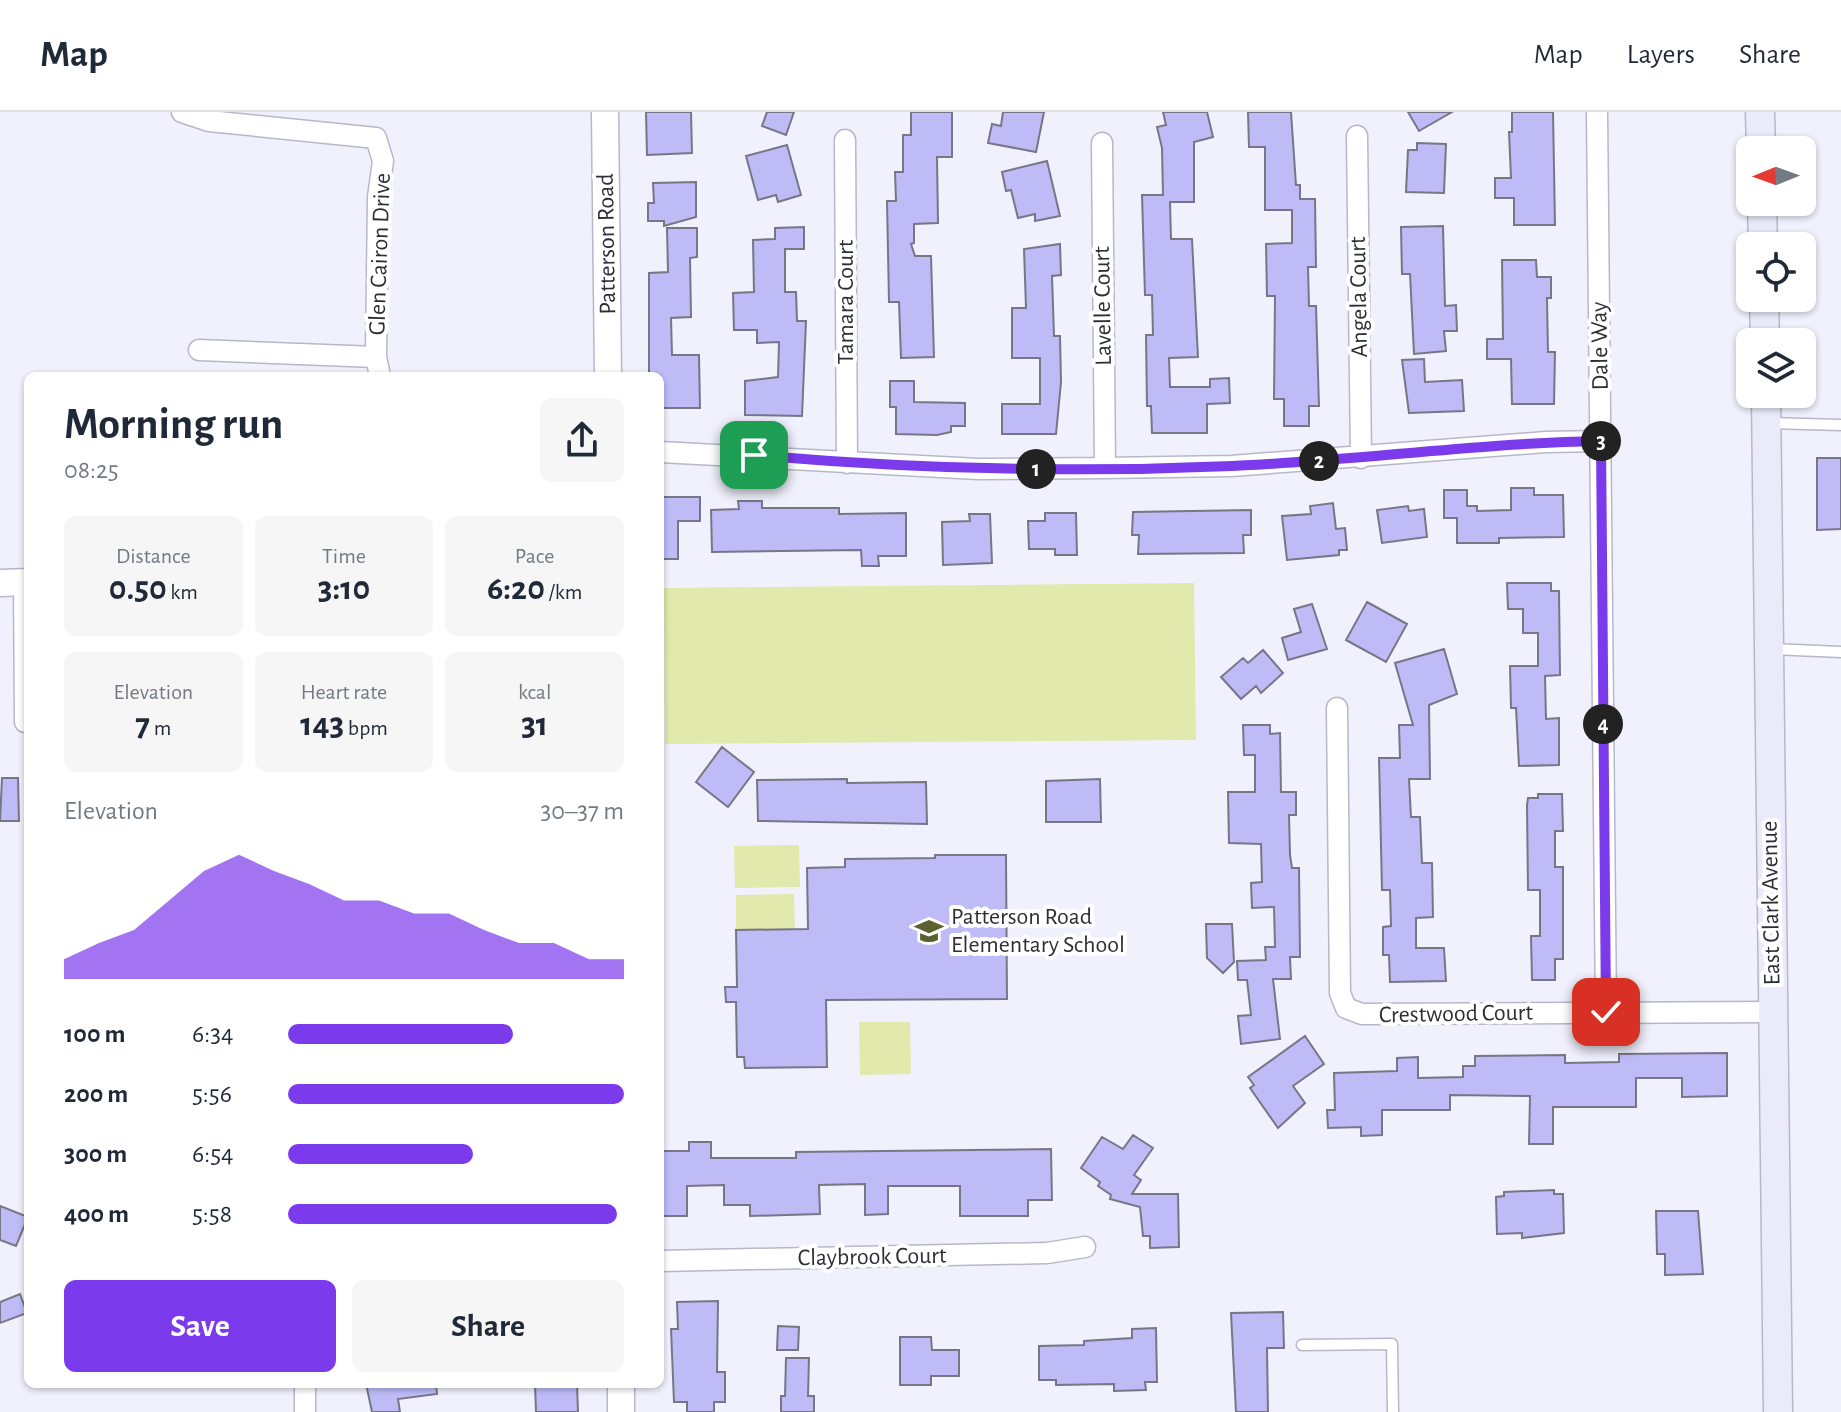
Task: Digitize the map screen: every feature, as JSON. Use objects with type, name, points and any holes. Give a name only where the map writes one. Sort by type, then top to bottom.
[{"type":"main road","points":[[1760,112],[1761,136]]},
{"type":"main road","name":"East Clark Avenue","points":[[1766,408],[1778,1412]]},
{"type":"street","name":"Glen Cairon Drive","points":[[182,112],[238,125],[376,138],[383,161],[378,197],[378,367]]},
{"type":"street","name":"Patterson Road","points":[[605,112],[608,372]]},
{"type":"street","name":"Dale Way","points":[[1597,112],[1606,1012]]},
{"type":"street","name":"Angela Court","points":[[1357,136],[1361,458]]},
{"type":"street","name":"Tamara Court","points":[[845,140],[847,463]]},
{"type":"street","name":"Lavelle Court","points":[[1102,143],[1105,468]]},
{"type":"street","points":[[199,350],[378,367]]},
{"type":"street","points":[[664,452],[978,469],[1105,468],[1231,466],[1546,442],[1601,441]]},
{"type":"street","points":[[17,583],[24,705]]},
{"type":"street","name":"Crestwood Court","points":[[1337,708],[1340,993],[1346,1008],[1362,1014],[1772,1012]]},
{"type":"street","name":"Claybrook Court","points":[[664,1261],[1047,1253],[1085,1247]]},
{"type":"street","points":[[305,1388],[305,1412]]},
{"type":"street","points":[[621,1388],[621,1412]]},
{"type":"lane","points":[[1767,423],[1841,425]]},
{"type":"lane","points":[[1768,649],[1841,652]]},
{"type":"lane","points":[[1302,1345],[1392,1344],[1393,1412]]},
{"type":"green space","points":[[1194,583],[1196,740],[665,744],[664,588]]},
{"type":"green space","points":[[799,845],[800,887],[735,888],[734,846]]},
{"type":"green space","points":[[794,894],[795,929],[736,929],[736,895]]},
{"type":"green space","points":[[859,1022],[910,1022],[911,1074],[860,1075]]},
{"type":"building","points":[[646,112],[691,112],[692,153],[647,155]]},
{"type":"building","points":[[767,112],[794,112],[786,135],[762,126]]},
{"type":"building","points":[[911,112],[952,112],[952,157],[937,157],[938,223],[914,224],[914,243],[911,244],[915,256],[931,256],[934,357],[901,358],[899,302],[889,302],[887,201],[896,201],[895,172],[903,172],[903,135],[911,135]]},
{"type":"building","points":[[1003,112],[1044,112],[1036,152],[988,143],[992,124],[1001,126]]},
{"type":"building","points":[[1163,112],[1207,112],[1213,137],[1194,142],[1194,202],[1170,202],[1171,239],[1192,239],[1198,357],[1169,358],[1170,387],[1210,387],[1210,379],[1229,378],[1230,403],[1207,404],[1207,433],[1152,433],[1151,406],[1147,406],[1146,335],[1153,335],[1152,295],[1145,295],[1142,195],[1163,195],[1162,148],[1157,127],[1166,125]]},
{"type":"building","points":[[1248,112],[1291,112],[1296,185],[1300,185],[1300,199],[1315,199],[1316,267],[1308,267],[1309,306],[1316,306],[1319,406],[1309,406],[1309,426],[1284,426],[1284,399],[1274,399],[1275,296],[1267,296],[1266,244],[1292,243],[1292,210],[1265,210],[1265,147],[1249,147]]},
{"type":"building","points":[[1408,112],[1452,112],[1419,131]]},
{"type":"building","points":[[1512,112],[1553,112],[1555,225],[1514,225],[1514,198],[1495,198],[1495,178],[1511,178],[1509,132],[1512,132]]},
{"type":"building","points":[[1417,143],[1446,144],[1444,193],[1406,192],[1408,150],[1417,150]]},
{"type":"building","points":[[787,145],[801,195],[778,202],[776,195],[758,200],[746,156]]},
{"type":"building","points":[[1047,161],[1060,216],[1035,221],[1035,214],[1018,218],[1011,190],[1006,191],[1002,172]]},
{"type":"building","points":[[696,182],[696,217],[664,226],[664,221],[648,221],[648,203],[654,203],[653,183]]},
{"type":"building","points":[[1443,226],[1445,306],[1456,305],[1457,331],[1444,331],[1446,351],[1414,354],[1410,274],[1402,274],[1401,227]]},
{"type":"building","points":[[804,227],[804,249],[785,249],[785,292],[796,292],[797,321],[806,321],[802,416],[745,415],[745,381],[778,377],[779,342],[757,343],[757,330],[734,330],[733,293],[754,292],[753,240],[775,239],[775,228]]},
{"type":"building","points":[[667,228],[697,228],[697,257],[690,258],[691,317],[671,318],[672,355],[699,355],[700,408],[664,408],[664,372],[649,372],[649,273],[668,272]]},
{"type":"building","points":[[1060,244],[1061,275],[1052,276],[1054,336],[1060,336],[1061,382],[1056,434],[1002,434],[1002,404],[1040,404],[1040,358],[1012,358],[1012,308],[1026,308],[1024,249]]},
{"type":"building","points":[[1502,260],[1536,260],[1537,277],[1551,277],[1551,298],[1547,298],[1548,352],[1555,352],[1554,404],[1512,404],[1511,359],[1487,359],[1487,339],[1503,339]]},
{"type":"building","points":[[1424,359],[1425,382],[1462,380],[1464,411],[1409,413],[1402,360]]},
{"type":"building","points":[[890,381],[914,381],[914,402],[965,403],[965,426],[951,426],[951,432],[937,435],[896,434],[896,407],[890,407]]},
{"type":"building","points":[[1817,458],[1841,458],[1841,529],[1817,530]]},
{"type":"building","points":[[1511,488],[1534,488],[1534,495],[1563,495],[1564,537],[1499,538],[1499,543],[1457,543],[1457,518],[1444,518],[1444,490],[1467,490],[1467,506],[1477,506],[1477,511],[1511,510]]},
{"type":"building","points":[[664,497],[700,497],[700,521],[678,521],[678,559],[664,559]]},
{"type":"building","points":[[738,501],[762,501],[762,508],[839,508],[839,514],[906,513],[906,556],[878,556],[879,566],[862,566],[861,550],[712,552],[711,510],[739,509]]},
{"type":"building","points":[[1333,503],[1336,529],[1345,528],[1347,550],[1339,550],[1339,555],[1287,560],[1282,516],[1311,514],[1310,506]]},
{"type":"building","points":[[1408,506],[1409,511],[1424,509],[1427,537],[1382,543],[1377,510]]},
{"type":"building","points":[[1251,510],[1251,535],[1243,535],[1244,553],[1138,554],[1139,535],[1132,535],[1133,512]]},
{"type":"building","points":[[1045,513],[1076,513],[1077,555],[1055,555],[1055,549],[1029,549],[1028,521],[1045,521]]},
{"type":"building","points":[[969,514],[990,514],[992,563],[943,565],[942,522],[970,521]]},
{"type":"building","points":[[1507,583],[1551,583],[1551,591],[1559,591],[1560,675],[1545,676],[1546,719],[1559,718],[1559,765],[1519,766],[1516,708],[1511,708],[1510,666],[1538,666],[1538,633],[1523,633],[1523,609],[1508,609]]},
{"type":"building","points":[[1367,602],[1407,624],[1386,662],[1346,640]]},
{"type":"building","points":[[1312,604],[1327,649],[1288,660],[1282,638],[1301,632],[1294,609]]},
{"type":"building","points":[[1444,649],[1457,694],[1429,705],[1430,779],[1409,779],[1411,817],[1420,817],[1422,863],[1432,863],[1433,917],[1416,918],[1416,948],[1444,948],[1446,981],[1390,982],[1389,955],[1383,955],[1383,927],[1391,926],[1390,890],[1382,890],[1379,758],[1400,758],[1399,725],[1413,725],[1395,663]]},
{"type":"building","points":[[1263,650],[1283,673],[1261,693],[1256,686],[1241,699],[1221,677],[1243,658],[1248,663]]},
{"type":"building","points":[[1243,725],[1270,725],[1270,734],[1280,733],[1281,792],[1296,792],[1296,815],[1289,815],[1292,868],[1299,868],[1300,957],[1290,957],[1291,979],[1273,979],[1280,1039],[1241,1044],[1238,1016],[1251,1015],[1247,980],[1238,980],[1237,961],[1266,960],[1265,947],[1275,947],[1274,907],[1252,908],[1251,883],[1262,882],[1261,844],[1229,843],[1228,792],[1255,792],[1255,755],[1244,755]]},
{"type":"building","points":[[722,747],[754,772],[728,807],[696,782]]},
{"type":"building","points":[[2,778],[18,778],[19,821],[0,821]]},
{"type":"building","points":[[847,779],[847,783],[926,782],[927,824],[758,821],[757,780]]},
{"type":"building","points":[[1100,779],[1101,822],[1046,822],[1046,781]]},
{"type":"building","points":[[1538,794],[1562,794],[1563,831],[1555,831],[1555,867],[1563,867],[1563,959],[1555,959],[1555,980],[1532,980],[1531,936],[1540,936],[1540,890],[1528,890],[1527,805],[1528,798],[1538,798]]},
{"type":"building","points":[[935,855],[1006,855],[1007,999],[826,1000],[827,1067],[745,1068],[744,1057],[737,1057],[736,1002],[726,1002],[725,987],[737,987],[736,930],[808,929],[807,868],[845,867],[845,859],[935,858]]},
{"type":"building","points":[[1206,924],[1232,924],[1234,962],[1223,973],[1207,958]]},
{"type":"building","points":[[1305,1036],[1324,1064],[1293,1086],[1305,1103],[1278,1128],[1250,1088],[1254,1085],[1248,1077]]},
{"type":"building","points":[[1727,1053],[1727,1096],[1682,1097],[1682,1078],[1636,1078],[1636,1107],[1553,1107],[1553,1144],[1529,1144],[1530,1096],[1450,1095],[1450,1110],[1382,1110],[1382,1135],[1361,1136],[1361,1127],[1328,1128],[1327,1110],[1335,1110],[1334,1073],[1397,1071],[1397,1058],[1418,1057],[1418,1078],[1463,1077],[1463,1066],[1475,1066],[1475,1056],[1565,1055],[1565,1063],[1619,1062],[1619,1054]]},
{"type":"building","points":[[1133,1135],[1153,1148],[1134,1175],[1141,1180],[1132,1194],[1178,1194],[1179,1247],[1150,1248],[1150,1236],[1143,1236],[1140,1207],[1110,1199],[1111,1195],[1098,1186],[1100,1182],[1081,1168],[1102,1137],[1123,1149]]},
{"type":"building","points":[[689,1142],[711,1142],[711,1158],[796,1158],[796,1152],[1051,1149],[1052,1200],[1028,1200],[1028,1216],[960,1216],[960,1186],[888,1186],[888,1214],[865,1215],[865,1184],[819,1185],[820,1214],[750,1216],[750,1205],[724,1205],[724,1185],[687,1186],[687,1216],[664,1216],[664,1151],[689,1151]]},
{"type":"building","points":[[1554,1190],[1554,1194],[1563,1194],[1564,1233],[1522,1238],[1522,1233],[1497,1234],[1496,1197],[1504,1196],[1504,1192]]},
{"type":"building","points":[[0,1206],[24,1215],[24,1227],[16,1246],[0,1240]]},
{"type":"building","points":[[1656,1211],[1698,1211],[1703,1274],[1665,1275],[1665,1254],[1657,1254]]},
{"type":"building","points":[[20,1294],[24,1314],[0,1323],[0,1302]]},
{"type":"building","points":[[718,1301],[717,1372],[725,1372],[725,1402],[714,1402],[714,1412],[687,1412],[687,1402],[674,1402],[671,1329],[678,1329],[677,1302]]},
{"type":"building","points":[[1283,1312],[1284,1348],[1267,1348],[1268,1412],[1236,1412],[1231,1313]]},
{"type":"building","points":[[778,1326],[799,1327],[798,1350],[777,1350]]},
{"type":"building","points":[[1156,1328],[1157,1382],[1145,1382],[1146,1390],[1114,1391],[1114,1384],[1056,1385],[1056,1380],[1039,1380],[1039,1346],[1084,1345],[1084,1341],[1132,1338],[1132,1329]]},
{"type":"building","points":[[900,1337],[931,1337],[932,1350],[959,1350],[959,1376],[931,1376],[931,1385],[900,1385]]},
{"type":"building","points":[[786,1358],[809,1358],[808,1396],[814,1396],[814,1412],[781,1412],[781,1396],[785,1396]]},
{"type":"building","points":[[367,1388],[436,1388],[437,1394],[398,1399],[400,1412],[372,1412]]},
{"type":"building","points":[[535,1388],[577,1388],[578,1412],[536,1412]]},
{"type":"place","name":"Patterson Road Elementary School","points":[[929,931]]},
{"type":"route","points":[[754,455],[978,469],[1231,466],[1546,442],[1601,441],[1606,1012]]}]
